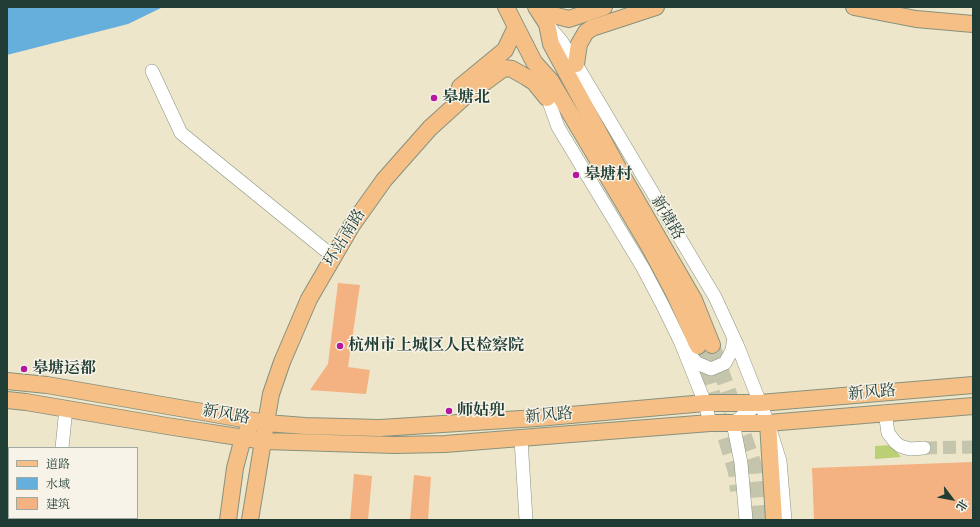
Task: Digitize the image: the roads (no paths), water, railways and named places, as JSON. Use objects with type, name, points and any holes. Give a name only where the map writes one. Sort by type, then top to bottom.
[{"type":"main road","name":"新塘路","points":[[506,7],[534,62],[551,81],[650,248],[705,346],[694,300],[622,175],[551,44],[547,24],[538,7]]},
{"type":"main road","points":[[538,7],[549,14],[570,19],[604,7]]},
{"type":"main road","points":[[576,64],[579,44],[586,32],[592,28],[656,7]]},
{"type":"main road","points":[[854,7],[916,19],[973,24]]},
{"type":"main road","points":[[905,7],[927,12],[973,16]]},
{"type":"main road","name":"环站南路","points":[[252,516],[264,441],[260,421],[265,382],[279,342],[304,287],[324,250],[354,205],[390,157],[451,94],[505,50],[516,27]]},
{"type":"main road","name":"环站南路","points":[[228,517],[235,468],[243,438],[260,421],[282,362],[309,299],[343,238],[384,180],[447,112],[504,68],[512,69],[530,80],[547,98]]},
{"type":"main road","name":"新风路","points":[[7,381],[47,385],[260,421],[305,426],[380,428],[537,418],[705,403],[760,402],[973,385]]},
{"type":"main road","name":"新风路","points":[[7,400],[66,408],[264,441],[394,445],[445,444],[710,423],[768,423],[884,412],[973,406]]},
{"type":"main road","points":[[768,423],[773,513]]},
{"type":"street","name":"新塘路","points":[[547,24],[562,42],[576,64],[715,297],[734,338],[760,402],[780,461],[785,520]]},
{"type":"street","name":"新塘路","points":[[534,62],[558,126],[642,268],[681,343],[705,403],[710,423]]},
{"type":"street","points":[[152,71],[181,133],[324,250]]},
{"type":"street","points":[[681,343],[697,364],[711,369],[725,363],[732,350],[734,338]]},
{"type":"street","points":[[746,520],[741,463],[733,423],[760,402]]},
{"type":"street","points":[[62,447],[66,408]]},
{"type":"street","points":[[884,412],[888,433],[895,442],[900,446],[910,449],[924,448]]},
{"type":"street","points":[[521,438],[526,520]]},
{"type":"water","points":[[7,7],[163,7],[128,24],[7,55]]},
{"type":"tunnel","points":[[712,345],[756,471],[760,520]]},
{"type":"tunnel","points":[[698,346],[736,472],[738,491]]},
{"type":"tunnel","points":[[924,448],[973,447]]},
{"type":"place","name":"皋塘北","points":[[434,98]]},
{"type":"place","name":"皋塘村","points":[[576,175]]},
{"type":"place","name":"杭州市上城区人民检察院","points":[[340,346]]},
{"type":"place","name":"皋塘运都","points":[[24,369]]},
{"type":"place","name":"师姑兜","points":[[449,411]]}]
